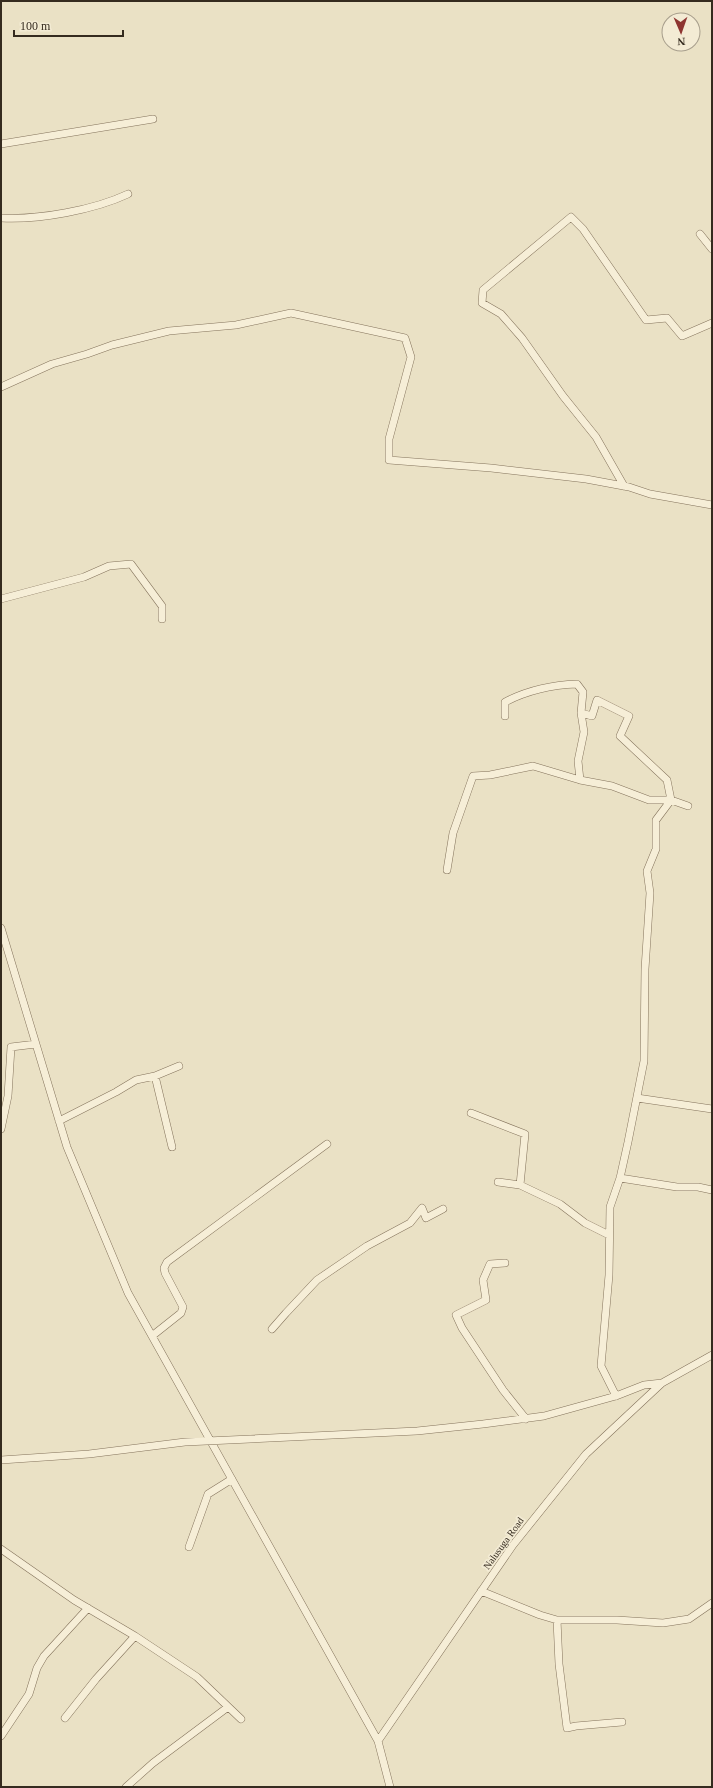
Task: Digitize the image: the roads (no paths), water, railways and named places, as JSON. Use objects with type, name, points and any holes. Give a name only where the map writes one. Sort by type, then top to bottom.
[{"type":"street","points":[[1,144],[153,119]]},
{"type":"street","points":[[1,218],[19,219],[54,215],[116,200],[128,194]]},
{"type":"street","points":[[624,486],[596,437],[563,396],[522,338],[501,314],[482,303],[483,290],[571,217],[583,229],[646,320],[667,318],[682,336],[712,323]]},
{"type":"street","points":[[700,234],[712,249]]},
{"type":"street","points":[[1,387],[52,364],[112,345],[169,331],[236,325],[291,313],[405,338],[411,357],[389,439],[389,460],[586,479],[624,486],[650,494],[712,505]]},
{"type":"street","points":[[1,599],[84,577],[109,566],[131,564],[162,606],[162,619]]},
{"type":"street","points":[[505,716],[505,702],[518,695],[554,685],[577,684],[583,692],[581,714],[584,732],[578,761],[580,780]]},
{"type":"street","points":[[581,714],[592,716],[596,700],[629,716],[620,736],[666,780],[671,800]]},
{"type":"street","points":[[447,870],[453,833],[473,776],[490,775],[533,766],[580,780],[612,786],[649,800],[671,800],[688,806]]},
{"type":"street","points":[[616,1396],[601,1366],[609,1275],[610,1207],[620,1178],[644,1061],[645,969],[650,893],[647,871],[656,849],[656,820],[671,800]]},
{"type":"street","points":[[1,928],[66,1147],[128,1293],[378,1741],[390,1787]]},
{"type":"street","points":[[1,1129],[8,1096],[11,1047],[36,1044]]},
{"type":"street","points":[[59,1121],[136,1080],[155,1076],[179,1066]]},
{"type":"street","points":[[155,1076],[172,1147]]},
{"type":"street","points":[[637,1098],[712,1108]]},
{"type":"street","points":[[471,1113],[525,1134],[520,1185]]},
{"type":"street","points":[[152,1336],[181,1313],[183,1307],[165,1273],[164,1268],[167,1262],[327,1144]]},
{"type":"street","points":[[620,1178],[677,1187],[698,1187],[712,1190]]},
{"type":"street","points":[[498,1182],[520,1185],[560,1204],[580,1220],[609,1235]]},
{"type":"street","points":[[272,1329],[317,1280],[367,1246],[410,1223],[422,1208],[426,1218],[443,1209]]},
{"type":"street","points":[[504,1263],[490,1264],[483,1280],[486,1300],[456,1315],[462,1328],[503,1390],[526,1419]]},
{"type":"street","name":"Nalusuga Road","points":[[378,1741],[513,1545],[586,1454],[662,1383],[712,1355]]},
{"type":"street","points":[[1,1460],[89,1454],[152,1445],[417,1430],[526,1419],[544,1416],[616,1396],[644,1385],[662,1383]]},
{"type":"street","points":[[189,1547],[195,1534],[208,1494],[232,1479]]},
{"type":"street","points":[[1,1549],[74,1600],[135,1636],[197,1677],[240,1719]]},
{"type":"street","points":[[481,1591],[540,1615],[557,1620],[617,1620],[663,1623],[689,1619],[712,1602]]},
{"type":"street","points":[[1,1736],[30,1694],[37,1668],[44,1656],[88,1608]]},
{"type":"street","points":[[557,1620],[559,1664],[567,1728],[622,1722]]},
{"type":"street","points":[[65,1718],[96,1678],[135,1636]]},
{"type":"street","points":[[126,1787],[153,1763],[228,1707]]}]
